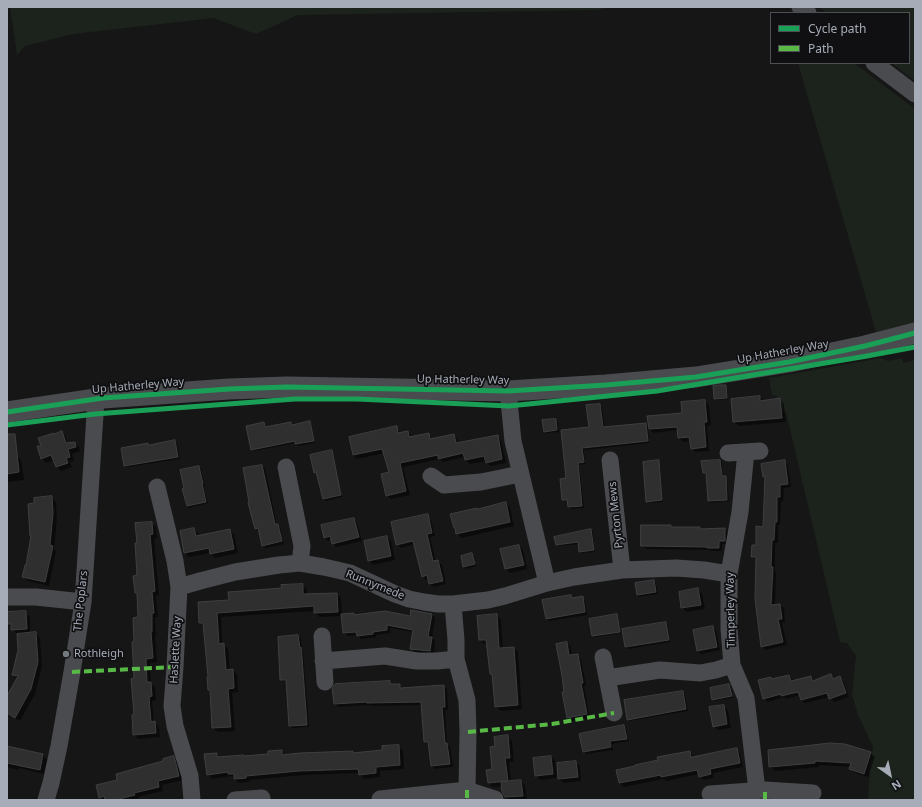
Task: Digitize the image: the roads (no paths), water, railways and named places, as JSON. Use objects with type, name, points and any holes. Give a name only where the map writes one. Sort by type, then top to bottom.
[{"type":"street","points":[[875,64],[915,94]]},
{"type":"street","name":"Up Hatherley Way","points":[[7,412],[96,399],[229,389],[287,387],[508,391],[606,385],[696,377],[797,360],[865,346],[915,333]]},
{"type":"street","points":[[508,391],[513,441],[547,583]]},
{"type":"street","name":"The Poplars","points":[[46,800],[59,746],[83,602],[96,399]]},
{"type":"street","name":"Timperley Way","points":[[728,453],[753,451],[729,574],[729,629],[732,665],[746,698],[757,790]]},
{"type":"street","name":"Pyrton Mews","points":[[610,460],[622,570]]},
{"type":"street","points":[[286,467],[302,546],[300,563]]},
{"type":"street","points":[[440,486],[481,482],[520,474]]},
{"type":"street","name":"Haslette Way","points":[[155,496],[175,561],[179,588],[172,706],[175,726],[190,776],[192,800]]},
{"type":"street","name":"Runnymede","points":[[179,588],[235,572],[300,563],[350,573],[409,599],[431,603],[453,604],[476,602],[505,596],[547,583],[574,577],[622,570],[676,568],[729,574]]},
{"type":"street","points":[[7,597],[36,597],[83,602]]},
{"type":"street","points":[[453,604],[456,659],[467,700],[467,790]]},
{"type":"street","points":[[322,636],[325,682]]},
{"type":"street","points":[[323,661],[385,656],[417,661],[456,659]]},
{"type":"street","points":[[604,657],[614,713]]},
{"type":"street","points":[[607,678],[660,670],[700,673],[732,665]]},
{"type":"street","points":[[380,798],[467,790],[495,800]]},
{"type":"street","points":[[710,794],[757,790],[813,793]]},
{"type":"street","points":[[235,800],[262,798]]},
{"type":"place","name":"Rothleigh","points":[[66,654]]}]
